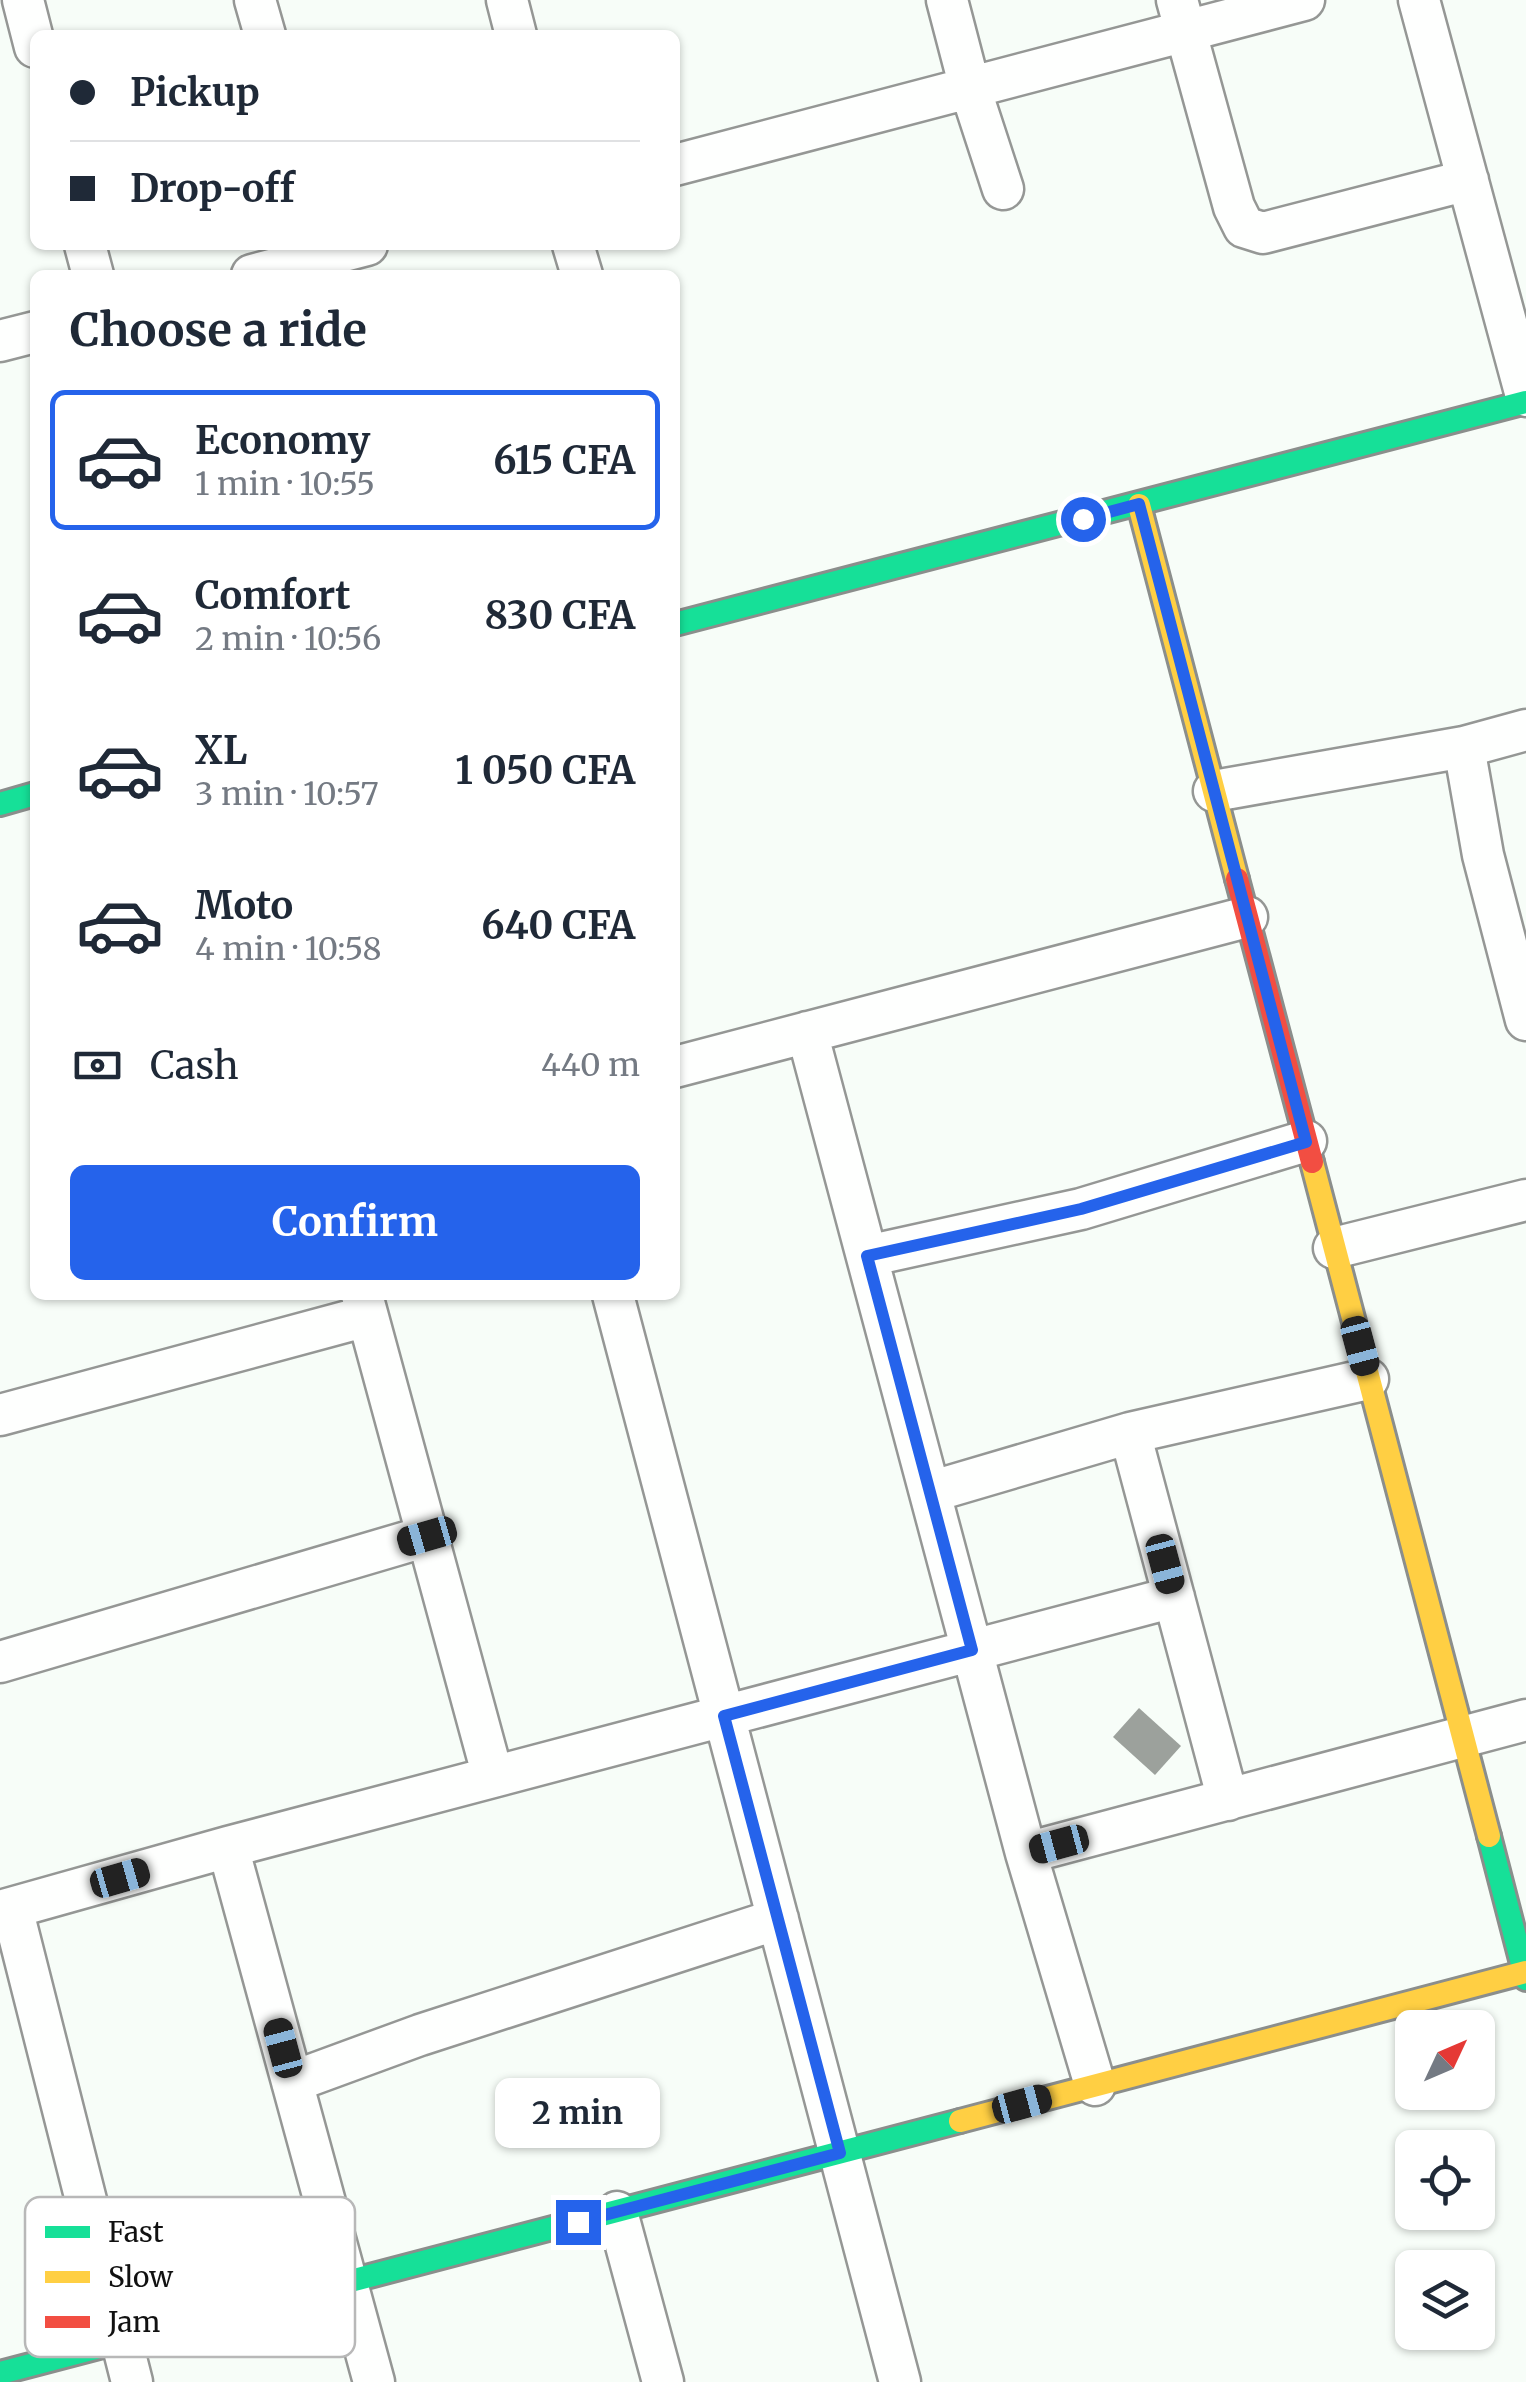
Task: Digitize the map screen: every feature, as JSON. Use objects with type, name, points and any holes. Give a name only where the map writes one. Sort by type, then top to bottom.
[{"type":"street","points":[[23,0],[31,30]]},
{"type":"street","points":[[256,0],[264,30]]},
{"type":"street","points":[[507,0],[515,30]]},
{"type":"street","points":[[947,0],[1003,190]]},
{"type":"street","points":[[680,164],[970,88],[1181,16],[1304,0]]},
{"type":"street","points":[[680,614],[1139,504],[1526,399],[1419,0]]},
{"type":"street","points":[[1181,16],[1234,208],[1244,227],[1263,233],[1468,180]]},
{"type":"street","points":[[275,270],[352,250]]},
{"type":"street","points":[[0,341],[30,333]]},
{"type":"street","points":[[355,2281],[1525,1974],[1139,504]]},
{"type":"street","points":[[1214,791],[1464,748],[1526,730]]},
{"type":"street","points":[[1464,748],[1483,856],[1526,1020]]},
{"type":"street","points":[[0,804],[30,795]]},
{"type":"street","points":[[680,1067],[1247,917]]},
{"type":"street","points":[[807,1032],[1026,1853],[1095,2085]]},
{"type":"street","points":[[867,1256],[1081,1209],[1306,1142]]},
{"type":"street","points":[[1334,1248],[1526,1200]]},
{"type":"street","points":[[614,1300],[900,2382]]},
{"type":"street","points":[[0,1415],[364,1305],[492,1777]]},
{"type":"street","points":[[930,1492],[1130,1433],[1368,1379]]},
{"type":"street","points":[[1130,1433],[1228,1800]]},
{"type":"street","points":[[0,1662],[427,1536]]},
{"type":"street","points":[[83,2197],[6,1910],[228,1847],[1174,1597]]},
{"type":"street","points":[[1026,1853],[1526,1720]]},
{"type":"street","points":[[228,1847],[323,2197]]},
{"type":"street","points":[[292,2082],[420,2035],[778,1919]]},
{"type":"street","points":[[617,2212],[664,2382]]},
{"type":"street","points":[[355,2312],[374,2382]]},
{"type":"street","points":[[0,2373],[59,2357]]},
{"type":"street","points":[[126,2357],[132,2382]]},
{"type":"building","points":[[1139,1708],[1181,1746],[1155,1775],[1113,1737]]},
{"type":"traffic: fast","points":[[680,623],[1526,402]]},
{"type":"traffic: fast","points":[[0,804],[30,795]]},
{"type":"traffic: fast","points":[[1489,1836],[1526,1979]]},
{"type":"traffic: fast","points":[[355,2280],[960,2121]]},
{"type":"traffic: fast","points":[[0,2373],[61,2357]]},
{"type":"traffic: slow","points":[[1139,505],[1237,879]]},
{"type":"traffic: slow","points":[[1312,1162],[1489,1836]]},
{"type":"traffic: slow","points":[[960,2121],[1526,1972]]},
{"type":"traffic: jam","points":[[1237,879],[1312,1162]]},
{"type":"route","points":[[578,2222],[840,2153],[724,1716],[972,1650],[867,1256],[1081,1209],[1306,1142],[1139,504],[1083,519]]}]
